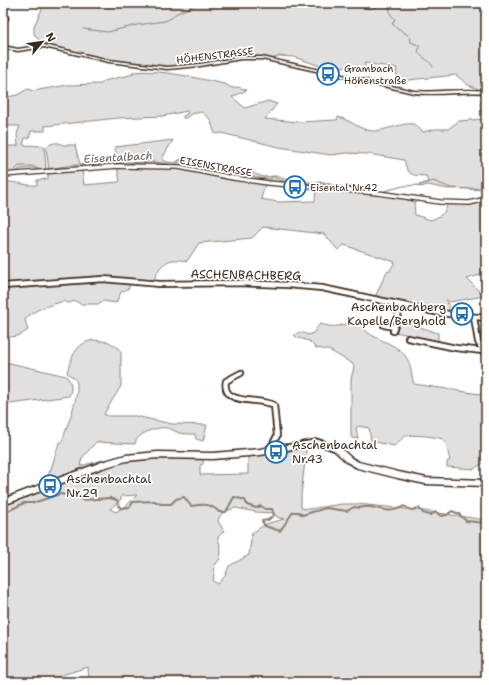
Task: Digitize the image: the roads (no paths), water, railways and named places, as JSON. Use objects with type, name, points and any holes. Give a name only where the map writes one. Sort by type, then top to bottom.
[{"type":"street","points":[[3,20],[7,18]]},
{"type":"street","name":"HÖHENSTRASSE","points":[[3,47],[17,50],[44,46],[109,61],[167,68],[200,66],[241,58],[262,58],[414,92],[428,94],[466,91],[486,92]]},
{"type":"street","name":"EISENSTRASSE","points":[[3,176],[118,166],[179,167],[233,178],[268,183],[378,193],[464,204],[486,199]]},
{"type":"street","name":"ASCHENBACHBERG","points":[[3,286],[103,279],[160,284],[237,283],[288,285],[322,288],[401,306],[453,315],[486,318]]},
{"type":"street","points":[[384,325],[394,329],[401,306]]},
{"type":"street","points":[[474,317],[476,332],[484,353]]},
{"type":"street","points":[[408,338],[484,353]]},
{"type":"street","points":[[241,373],[226,381],[224,389],[234,398],[243,400],[268,401],[275,408],[277,438],[268,451]]},
{"type":"street","points":[[3,502],[126,458],[148,456],[213,456],[268,451],[307,443],[322,442],[335,447],[349,460],[358,465],[393,474],[426,481],[486,483]]},
{"type":"waterway","points":[[83,29],[108,32],[137,25],[165,21],[173,17],[175,14],[191,7],[195,3]]},
{"type":"waterway","points":[[383,3],[389,7],[391,15],[395,19],[392,24],[408,35]]},
{"type":"waterway","points":[[410,37],[411,42],[420,46],[418,52],[433,67]]},
{"type":"waterway","name":"Eisentalbach","points":[[12,173],[19,166],[32,166],[40,170],[73,165],[103,165],[122,162],[145,163],[148,161],[175,165],[181,160],[193,160],[211,165],[210,167],[218,169],[228,175],[248,174],[257,178],[271,179],[272,176],[291,183],[305,184],[325,182],[323,184],[381,192],[403,186],[421,185],[433,181],[451,188],[486,190]]},
{"type":"waterway","points":[[3,511],[8,511],[24,503],[33,503],[60,494],[78,497],[83,500],[110,498],[117,500],[120,508],[130,507],[133,502],[154,501],[161,504],[171,504],[176,499],[184,497],[191,506],[206,505],[213,507],[219,512],[226,512],[234,497],[245,500],[247,505],[256,508],[261,506],[265,509],[272,509],[274,515],[268,520],[262,521],[265,526],[280,531],[293,512],[299,512],[302,515],[326,508],[347,511],[354,507],[395,510],[404,506],[411,510],[419,508],[423,513],[430,515],[436,512],[441,516],[447,515],[452,511],[459,514],[466,521],[486,523]]},
{"type":"place","name":"Grambach Höhenstraße","points":[[328,74]]},
{"type":"place","name":"Eisental Nr.42","points":[[295,187]]},
{"type":"place","name":"Aschenbachberg Kapelle/Berghold","points":[[462,314]]},
{"type":"place","name":"Aschenbachtal Nr.43","points":[[276,452]]},
{"type":"place","name":"Aschenbachtal Nr.29","points":[[50,486]]}]
